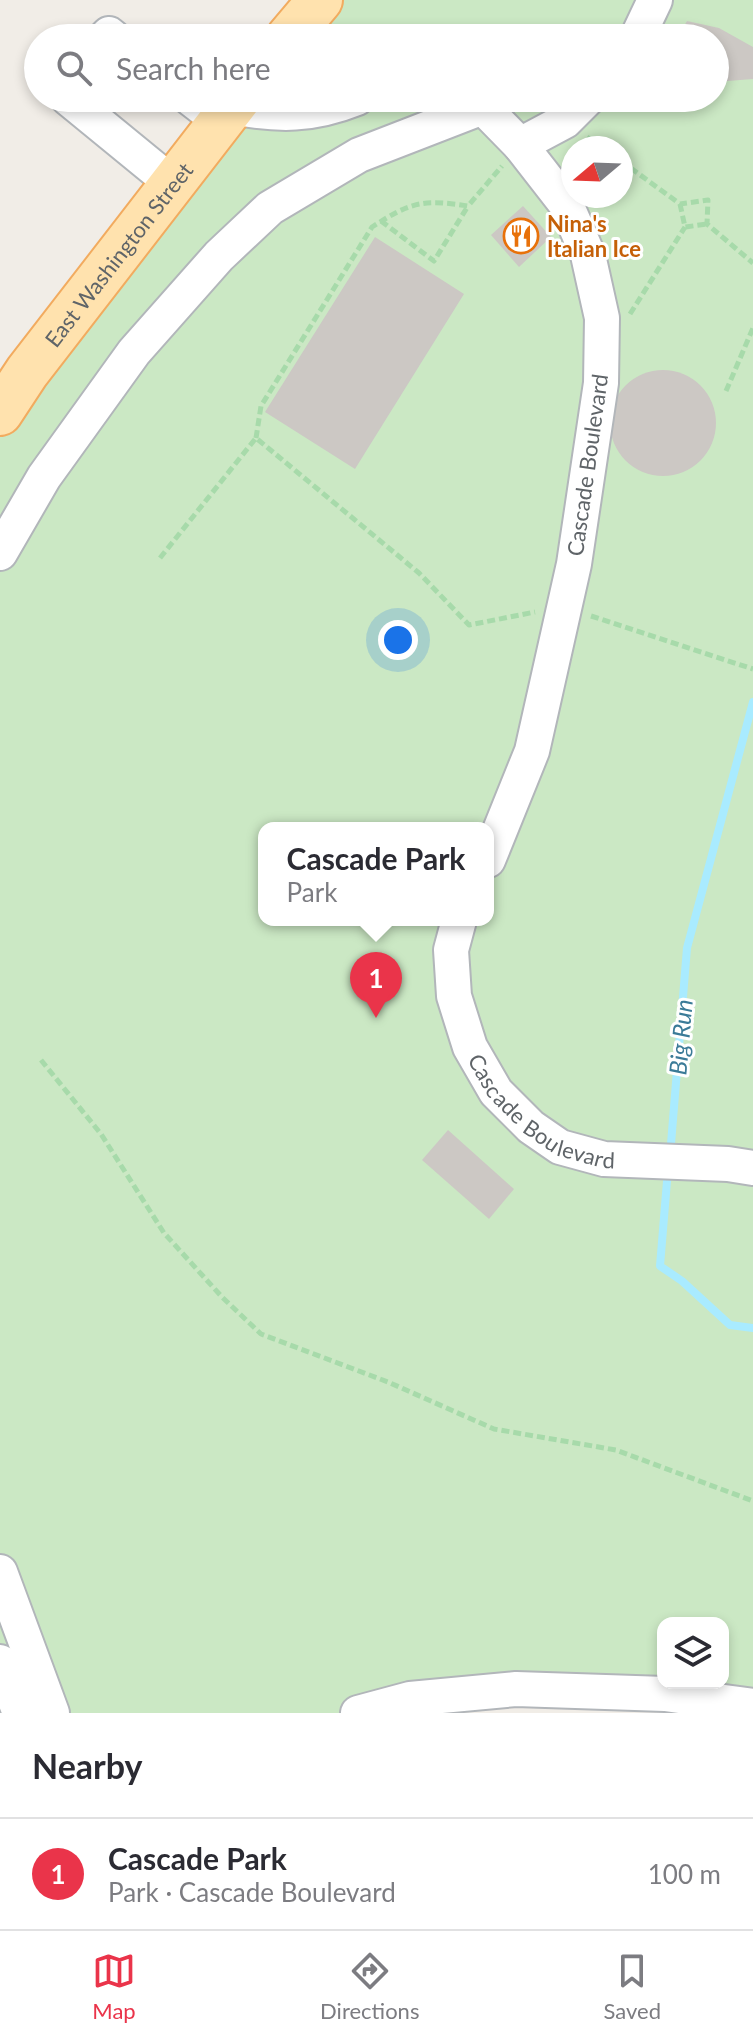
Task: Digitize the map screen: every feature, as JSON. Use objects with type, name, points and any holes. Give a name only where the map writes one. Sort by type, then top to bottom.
[{"type":"main road","name":"East Washington Street","points":[[0,413],[27,372],[173,184],[216,112]]},
{"type":"street","points":[[644,24],[655,0]]},
{"type":"street","points":[[85,112],[173,184]]},
{"type":"street","points":[[268,112],[292,115],[307,112]]},
{"type":"street","points":[[0,553],[44,477],[134,352],[219,256],[260,217],[320,176],[359,155],[456,112]]},
{"type":"street","name":"Cascade Boulevard","points":[[489,112],[520,145],[566,204],[588,255],[602,318],[601,383],[564,607],[532,751],[494,845]]},
{"type":"street","points":[[520,145],[565,121],[574,112]]},
{"type":"street","name":"Cascade Boulevard","points":[[457,926],[451,950],[454,996],[470,1047],[496,1092],[531,1127],[560,1147],[604,1159],[740,1166]]},
{"type":"street","points":[[0,1572],[52,1713]]},
{"type":"street","points":[[0,1662],[20,1713]]},
{"type":"street","points":[[358,1713],[410,1699],[516,1689],[665,1694],[753,1706]]},
{"type":"path","points":[[381,221],[434,261],[468,206],[520,145]]},
{"type":"path","points":[[601,359],[685,227],[680,204],[633,170]]},
{"type":"path","points":[[680,204],[708,200],[707,224]]},
{"type":"path","points":[[160,558],[256,438],[261,406],[372,227],[401,208],[433,201],[468,206]]},
{"type":"path","points":[[685,227],[707,224],[753,263]]},
{"type":"path","points":[[726,391],[753,328]]},
{"type":"path","points":[[256,438],[419,573],[469,625],[564,607],[753,669]]},
{"type":"path","points":[[41,1060],[101,1134],[164,1233],[222,1297],[261,1334],[388,1382],[494,1429],[616,1450],[753,1501]]},
{"type":"green space","points":[[320,0],[753,0],[753,1713],[665,1694],[358,1713],[20,1713],[0,1662],[0,413],[229,112],[729,112],[729,24],[300,24]]},
{"type":"building","points":[[729,34],[753,47],[753,79],[729,81]]},
{"type":"building","name":"Nina's Italian Ice","points":[[523,206],[551,237],[519,267],[491,235]]},
{"type":"building","points":[[375,237],[464,294],[355,469],[265,412]]},
{"type":"building","points":[[663,370],[683,374],[700,386],[712,403],[716,423],[712,443],[700,460],[683,472],[663,476],[643,472],[626,460],[614,443],[610,423],[614,403],[626,386],[643,374]]},
{"type":"building","points":[[448,1130],[514,1189],[489,1219],[422,1160]]},
{"type":"waterway","name":"Big Run","points":[[670,1156],[687,948],[753,702]]},
{"type":"waterway","name":"Big Run","points":[[668,1169],[660,1266],[682,1281],[730,1325],[753,1328]]},
{"type":"place","name":"Nina's Italian Ice","points":[[521,236]]},
{"type":"place","name":"Cascade Park","points":[[376,1018]]}]
